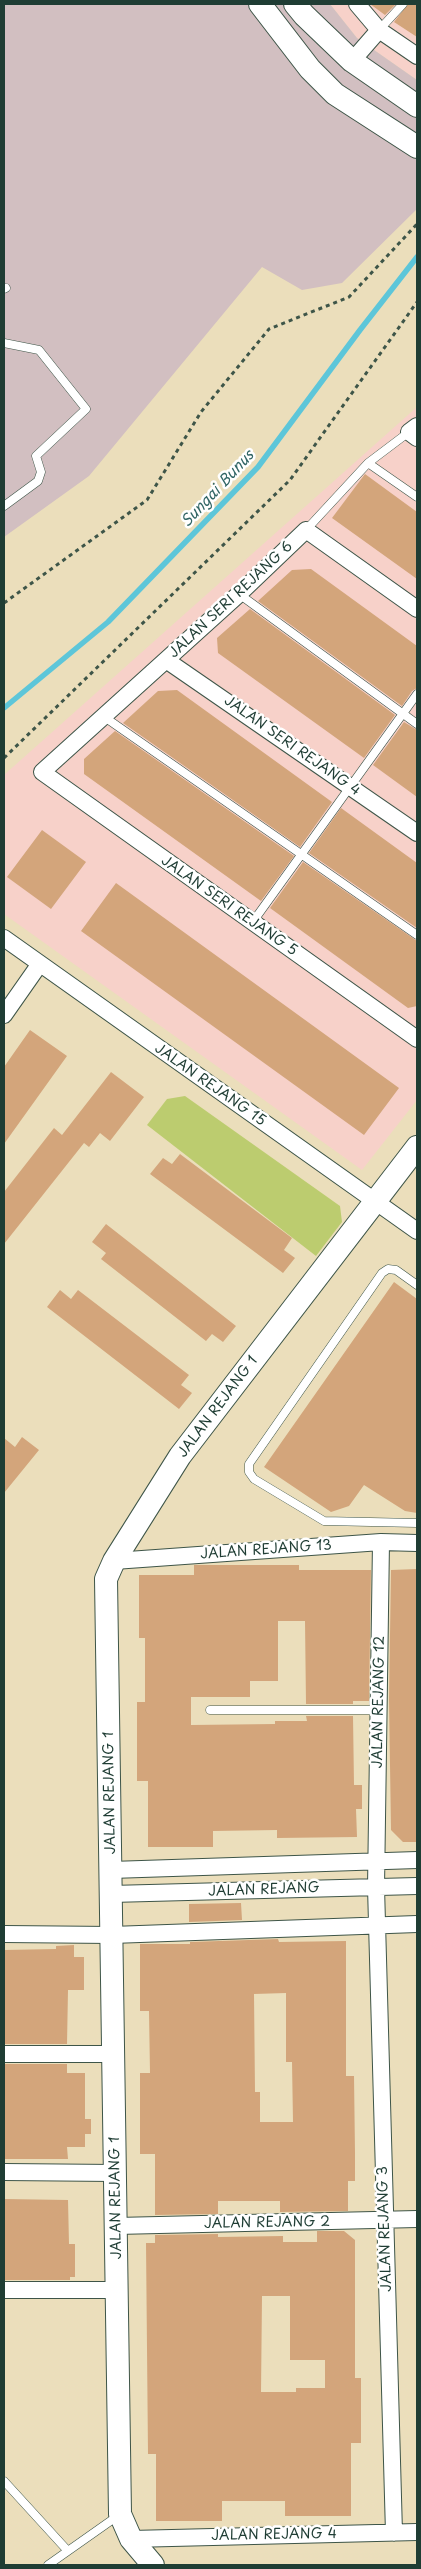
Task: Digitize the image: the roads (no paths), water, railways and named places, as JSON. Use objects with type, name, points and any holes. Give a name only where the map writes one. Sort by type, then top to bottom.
[{"type":"street","points":[[260,4],[310,69],[335,94],[417,147]]},
{"type":"street","points":[[295,4],[352,61],[417,106]]},
{"type":"street","points":[[357,4],[379,30],[417,56]]},
{"type":"street","points":[[352,61],[379,30]]},
{"type":"street","points":[[306,530],[417,609]]},
{"type":"street","name":"JALAN SERI REJANG 6","points":[[42,772],[239,594],[306,530]]},
{"type":"street","name":"JALAN SERI REJANG 4","points":[[166,660],[417,833]]},
{"type":"street","name":"JALAN SERI REJANG 5","points":[[42,772],[417,1039]]},
{"type":"street","name":"JALAN REJANG 15","points":[[4,938],[39,965],[417,1231]]},
{"type":"street","points":[[4,1015],[39,965]]},
{"type":"street","name":"JALAN REJANG 1","points":[[153,2565],[131,2539],[120,2514],[106,1579],[114,1561],[180,1456],[417,1147]]},
{"type":"street","name":"JALAN REJANG 13","points":[[114,1561],[381,1542],[417,1542]]},
{"type":"street","name":"JALAN REJANG 12","points":[[376,1887],[381,1542]]},
{"type":"street","points":[[111,1870],[417,1860]]},
{"type":"street","name":"JALAN REJANG","points":[[111,1894],[417,1886]]},
{"type":"street","name":"JALAN REJANG 3","points":[[376,1887],[394,2533]]},
{"type":"street","points":[[4,1934],[112,1935],[417,1924]]},
{"type":"street","points":[[4,2054],[114,2054]]},
{"type":"street","points":[[4,2172],[115,2173]]},
{"type":"street","name":"JALAN REJANG 2","points":[[116,2226],[417,2220]]},
{"type":"street","points":[[4,2290],[117,2290]]},
{"type":"street","name":"JALAN REJANG 4","points":[[131,2539],[417,2532]]},
{"type":"lane","points":[[379,30],[403,4]]},
{"type":"lane","points":[[4,343],[39,350],[86,409],[36,456],[41,472],[38,481],[4,506]]},
{"type":"lane","name":"JALAN SERI REJANG 6","points":[[306,530],[368,463],[414,432]]},
{"type":"lane","points":[[368,463],[417,497]]},
{"type":"lane","points":[[239,594],[417,724]]},
{"type":"lane","points":[[252,923],[417,694]]},
{"type":"lane","points":[[103,716],[417,935]]},
{"type":"lane","points":[[417,1284],[396,1270],[388,1269],[382,1273],[249,1464],[249,1472],[254,1479],[324,1521],[417,1523]]},
{"type":"lane","points":[[210,1710],[379,1710]]},
{"type":"lane","points":[[4,2481],[67,2550]]},
{"type":"lane","points":[[48,2565],[120,2514]]},
{"type":"waterway","name":"Sungai Bunus","points":[[4,708],[108,622],[258,467],[417,257]]}]
